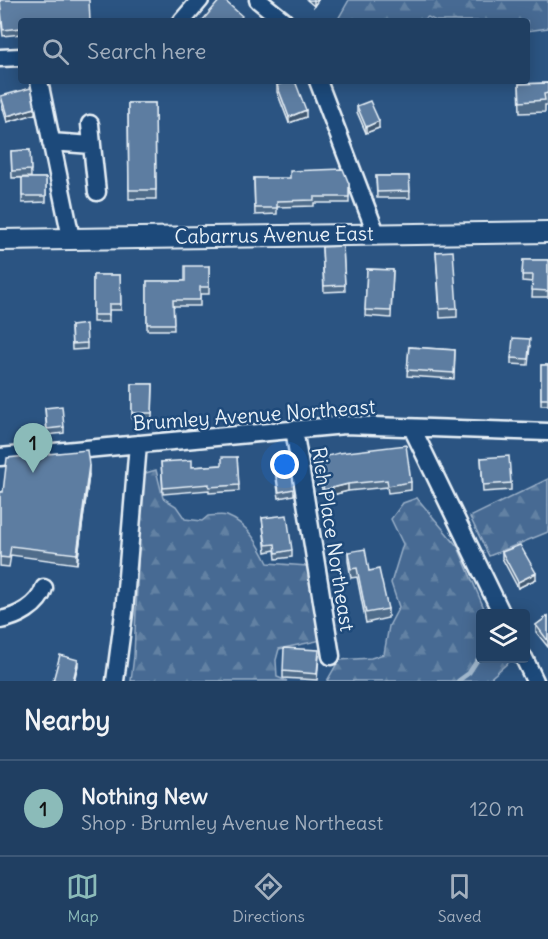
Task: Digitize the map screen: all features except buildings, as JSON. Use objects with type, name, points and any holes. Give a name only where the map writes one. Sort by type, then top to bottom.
[{"type":"main road","name":"Cabarrus Avenue East","points":[[0,240],[548,232]]},
{"type":"street","points":[[185,18],[200,0]]},
{"type":"street","points":[[258,0],[280,18]]},
{"type":"street","points":[[0,58],[18,57]]},
{"type":"street","points":[[40,84],[71,238]]},
{"type":"street","points":[[319,84],[376,234]]},
{"type":"street","points":[[90,124],[97,192]]},
{"type":"street","points":[[51,142],[92,145]]},
{"type":"street","name":"Brumley Avenue Northeast","points":[[0,457],[345,425],[548,432]]},
{"type":"street","points":[[412,428],[500,609]]},
{"type":"street","name":"Rich Place Northeast","points":[[294,429],[331,656]]},
{"type":"street","points":[[115,681],[124,613],[138,444]]},
{"type":"street","points":[[0,620],[15,616],[33,605],[44,588]]},
{"type":"street","points":[[526,663],[535,681]]},
{"type":"green space","points":[[349,0],[548,0],[548,28],[530,31],[530,18],[339,18]]},
{"type":"green space","points":[[156,470],[163,498],[176,506],[185,519],[202,521],[208,516],[227,516],[247,530],[257,542],[268,563],[307,566],[322,623],[322,640],[279,649],[276,660],[277,677],[287,681],[131,681],[142,474]]},
{"type":"green space","points":[[548,479],[548,532],[489,556],[470,517]]},
{"type":"green space","points":[[417,498],[458,547],[484,609],[476,609],[476,663],[508,663],[487,681],[327,681],[339,660],[371,658],[384,654],[389,626],[399,607],[391,583],[403,544],[391,519],[403,503]]},
{"type":"waterway","points":[[458,681],[469,673],[476,662]]},
{"type":"place","name":"Nothing New","points":[[33,473]]}]
